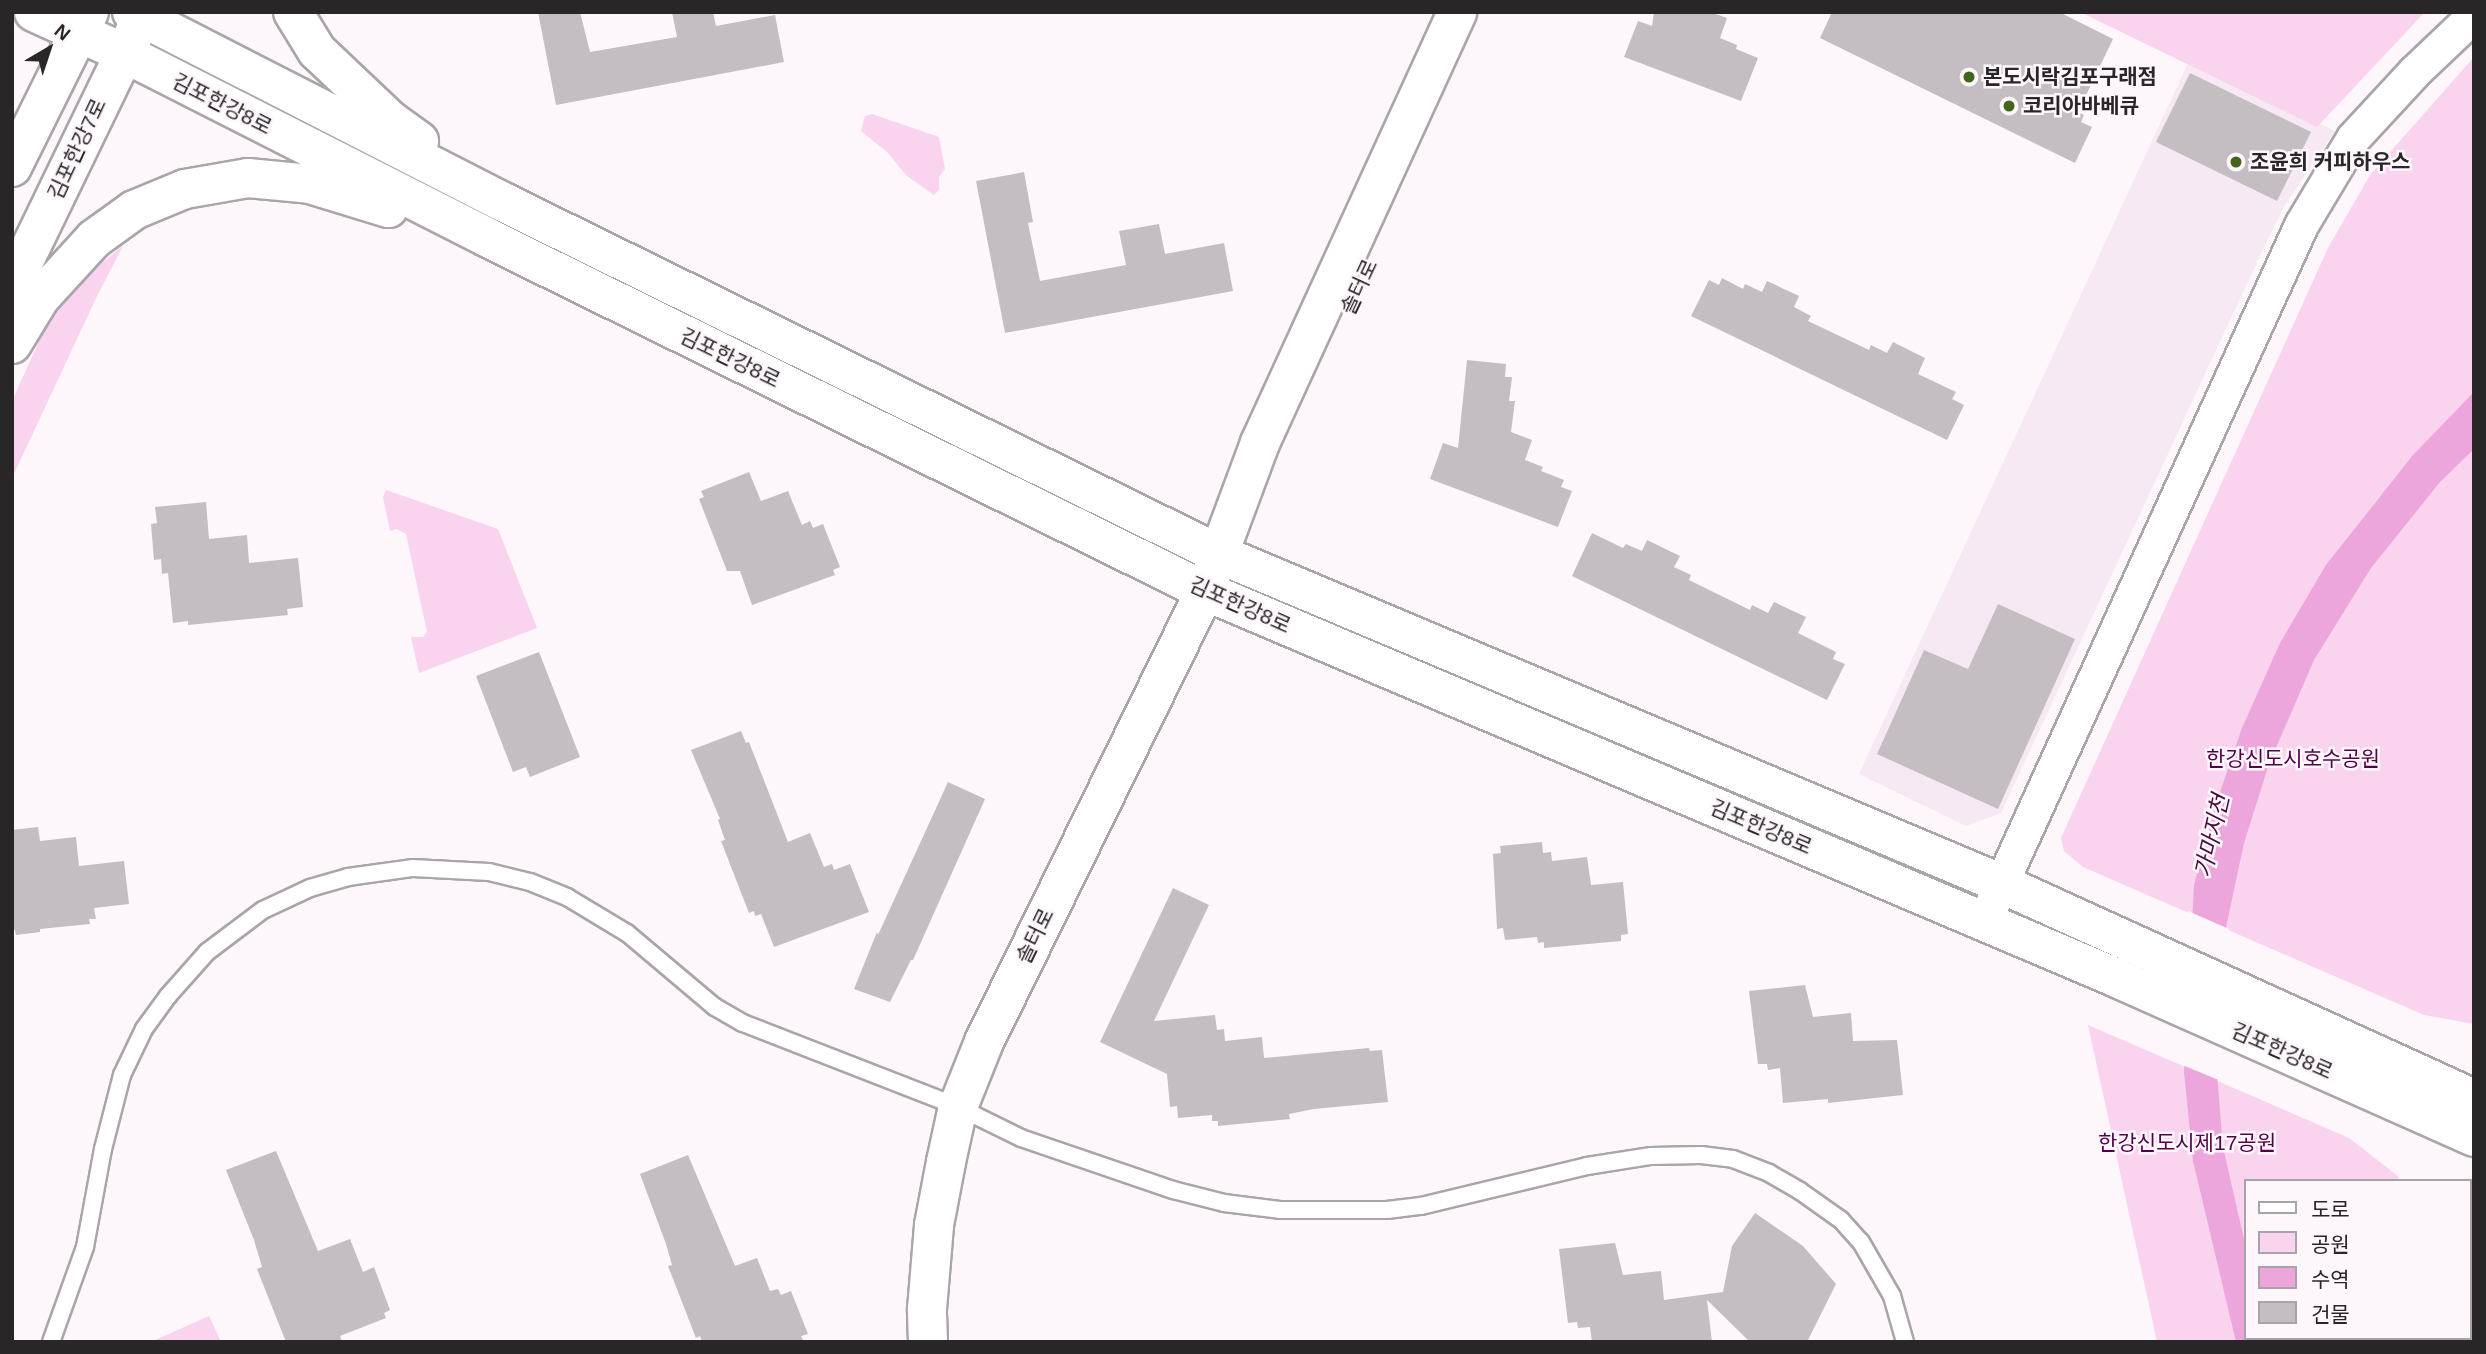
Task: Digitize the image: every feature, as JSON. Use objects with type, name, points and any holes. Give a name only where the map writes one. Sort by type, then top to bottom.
[{"type":"street","name":"김포한강8로","points":[[34,12],[84,22],[124,53],[488,238],[1205,591],[2117,978],[2474,1136]]},
{"type":"street","points":[[293,12],[317,51],[390,120],[503,202]]},
{"type":"street","name":"솔터로","points":[[928,1342],[927,1309],[934,1225],[958,1107],[989,1031],[1205,591],[1260,443],[1457,12]]},
{"type":"street","name":"솔터로","points":[[1219,554],[1278,464],[1486,12]]},
{"type":"street","name":"김포한강8로","points":[[140,14],[503,202],[1219,554],[2002,884],[2474,1099]]},
{"type":"street","name":"김포한강7로","points":[[12,286],[124,53],[140,14]]},
{"type":"street","points":[[1984,921],[2301,225],[2353,138],[2415,71],[2474,15]]},
{"type":"street","points":[[12,167],[84,22]]},
{"type":"street","points":[[12,344],[40,298],[94,239],[134,211],[185,190],[248,178],[310,184],[488,238]]},
{"type":"lane","points":[[51,1342],[85,1247],[113,1103],[130,1056],[144,1029],[185,975],[234,929],[263,910],[310,888],[348,877],[413,867],[489,872],[530,882],[599,914],[715,1007],[743,1023],[958,1107],[1021,1138],[1173,1191],[1224,1203],[1280,1210],[1329,1212],[1421,1206],[1587,1166],[1651,1156],[1701,1155],[1733,1159],[1769,1173],[1841,1220],[1861,1242],[1892,1296],[1905,1342]]},
{"type":"shaded area","points":[[2189,61],[2335,131],[2285,205],[2265,245],[2001,813],[1966,826],[1859,774]]},
{"type":"shaded area","points":[[2472,1211],[2474,1212],[2474,1342],[2403,1342],[2472,1340]]},
{"type":"green space","points":[[2080,12],[2423,12],[2424,13],[2317,127]]},
{"type":"green space","name":"한강신도시호수공원","points":[[2474,57],[2474,1024],[2424,1015],[2083,867],[2064,851],[2061,838],[2328,248],[2370,175]]},
{"type":"green space","points":[[872,114],[939,137],[945,169],[939,177],[939,190],[934,195],[907,176],[887,152],[861,131],[865,116]]},
{"type":"green space","points":[[123,246],[12,478],[12,401],[46,326],[64,292]]},
{"type":"green space","points":[[386,490],[498,529],[537,628],[419,673],[411,637],[423,637],[427,632],[406,534],[397,529],[390,531],[383,497]]},
{"type":"green space","name":"한강신도시제17공원","points":[[2088,1025],[2349,1138],[2398,1176],[2399,1179],[2244,1179],[2244,1340],[2403,1342],[2157,1342]]},
{"type":"green space","points":[[209,1316],[221,1342],[151,1342]]},
{"type":"water","name":"가마지천","points":[[2474,392],[2474,449],[2440,482],[2371,568],[2314,660],[2269,764],[2244,843],[2221,951],[2215,1050],[2223,1147],[2244,1239],[2244,1340],[2267,1340],[2236,1342],[2193,1161],[2184,1072],[2194,885],[2217,801],[2242,728],[2280,643],[2326,565],[2413,455]]},
{"type":"pier","points":[[2188,911],[2229,929],[2218,1050],[2221,1081],[2180,1064]]},
{"type":"building","points":[[538,12],[580,12],[590,52],[677,37],[672,12],[713,12],[716,26],[775,15],[784,62],[556,105]]},
{"type":"building","points":[[1654,12],[1710,12],[1727,18],[1720,38],[1737,45],[1736,49],[1758,58],[1741,101],[1624,57],[1638,21],[1652,26]]},
{"type":"building","points":[[1832,12],[2059,12],[2113,39],[2078,112],[2084,115],[2081,122],[2092,127],[2075,163],[1820,38]]},
{"type":"building","points":[[2190,73],[2311,132],[2277,201],[2156,142]]},
{"type":"building","points":[[1024,172],[1033,222],[1028,223],[1040,281],[1126,265],[1119,231],[1159,224],[1165,254],[1224,243],[1233,291],[1005,333],[976,181]]},
{"type":"building","points":[[1722,278],[1743,289],[1745,284],[1762,292],[1767,281],[1799,296],[1794,307],[1811,316],[1808,321],[1869,350],[1871,345],[1887,353],[1893,342],[1925,358],[1918,374],[1956,392],[1952,399],[1964,405],[1947,440],[1691,316],[1709,280],[1719,285]]},
{"type":"building","points":[[1467,360],[1506,364],[1505,377],[1512,377],[1509,401],[1515,401],[1511,432],[1532,440],[1525,460],[1543,467],[1541,471],[1564,480],[1561,487],[1572,491],[1558,527],[1430,479],[1443,443],[1458,448]]},
{"type":"building","points":[[749,472],[761,501],[788,491],[802,525],[810,521],[813,528],[823,524],[840,567],[833,570],[835,575],[752,605],[740,571],[727,571],[699,499],[704,497],[701,491]]},
{"type":"building","points":[[206,502],[209,539],[247,535],[249,563],[298,558],[303,607],[287,609],[288,615],[188,625],[188,621],[173,623],[168,573],[162,574],[161,559],[154,560],[151,524],[157,523],[155,507]]},
{"type":"building","points":[[1592,533],[1623,548],[1626,544],[1642,551],[1647,540],[1680,556],[1674,567],[1691,575],[1689,580],[1750,610],[1752,605],[1768,613],[1774,602],[1806,617],[1798,633],[1836,652],[1833,659],[1845,664],[1827,700],[1572,576]]},
{"type":"building","points":[[1998,604],[2075,639],[1998,809],[1877,754],[1924,650],[1968,669]]},
{"type":"building","points":[[539,652],[580,757],[530,777],[526,767],[513,772],[476,676]]},
{"type":"building","points":[[741,731],[746,743],[749,742],[788,842],[810,833],[824,867],[832,864],[834,870],[850,864],[869,912],[774,947],[761,914],[755,916],[754,911],[749,913],[721,841],[725,840],[718,820],[720,819],[691,750]]},
{"type":"building","points":[[948,782],[985,799],[913,960],[890,1002],[854,989],[877,932],[878,935]]},
{"type":"building","points":[[38,827],[40,841],[76,837],[79,866],[124,861],[129,904],[94,908],[96,919],[89,919],[90,924],[40,929],[40,932],[16,935],[15,930],[12,930],[12,830]]},
{"type":"building","points":[[1542,842],[1543,853],[1551,852],[1552,861],[1587,857],[1591,885],[1623,882],[1628,934],[1621,935],[1621,941],[1544,948],[1544,942],[1538,943],[1537,937],[1505,940],[1503,928],[1497,929],[1493,854],[1501,853],[1500,846]]},
{"type":"building","points":[[1173,888],[1209,905],[1154,1021],[1215,1015],[1217,1030],[1224,1029],[1225,1041],[1262,1037],[1264,1058],[1369,1048],[1370,1051],[1382,1050],[1388,1102],[1314,1109],[1289,1114],[1290,1119],[1218,1126],[1218,1121],[1212,1121],[1212,1115],[1178,1118],[1177,1106],[1170,1107],[1167,1074],[1100,1042]]},
{"type":"building","points":[[1805,985],[1813,1017],[1851,1013],[1853,1041],[1897,1040],[1903,1095],[1828,1103],[1828,1099],[1783,1103],[1780,1068],[1768,1070],[1767,1064],[1758,1064],[1749,991]]},
{"type":"building","points":[[276,1151],[318,1251],[350,1239],[363,1272],[374,1267],[390,1310],[384,1313],[386,1318],[340,1336],[342,1342],[286,1342],[257,1269],[262,1267],[254,1240],[226,1170]]},
{"type":"building","points":[[688,1155],[735,1266],[757,1258],[770,1291],[778,1289],[781,1295],[791,1291],[808,1334],[801,1336],[804,1342],[702,1342],[700,1336],[696,1338],[668,1266],[672,1265],[666,1244],[640,1174]]},
{"type":"building","points":[[1755,1213],[1803,1246],[1836,1284],[1807,1342],[1750,1342],[1707,1300],[1712,1342],[1592,1342],[1590,1327],[1578,1328],[1577,1322],[1568,1323],[1559,1249],[1615,1243],[1623,1275],[1661,1271],[1664,1300],[1723,1292],[1732,1246]]},
{"type":"place","name":"본도시락김포구래점","points":[[1969,77]]},
{"type":"place","name":"코리아바베큐","points":[[2009,106]]},
{"type":"place","name":"조윤희 커피하우스","points":[[2236,162]]}]
